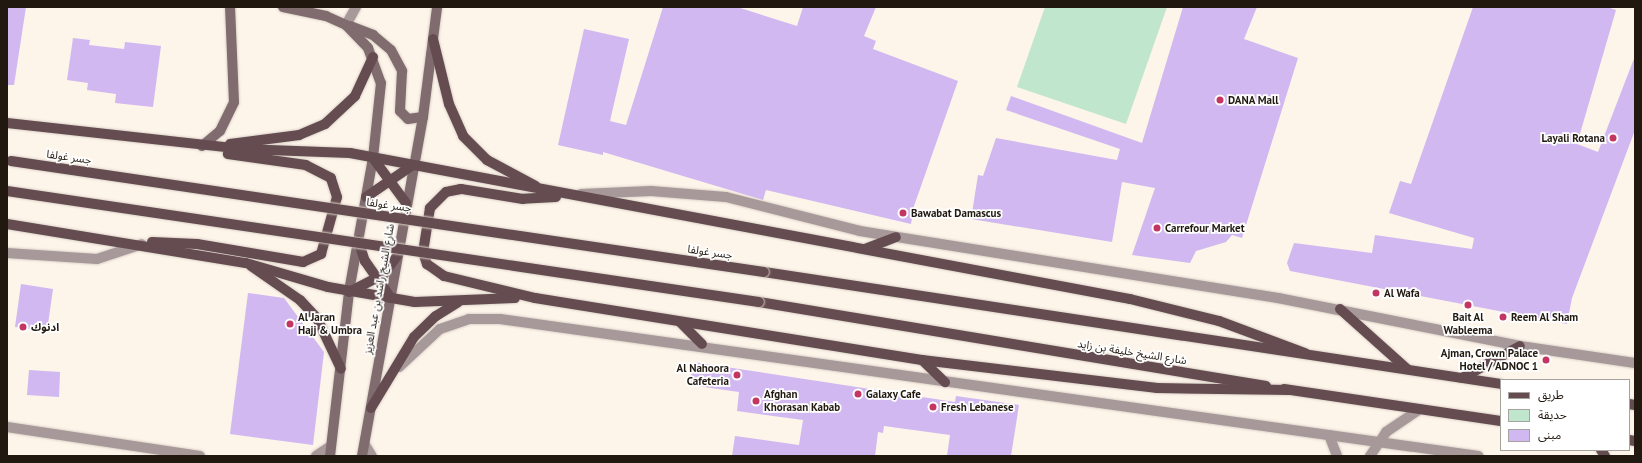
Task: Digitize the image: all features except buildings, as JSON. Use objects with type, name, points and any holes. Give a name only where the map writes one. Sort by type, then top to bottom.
[{"type":"main road","points":[[205,146],[220,131],[234,102],[230,7]]},
{"type":"main road","points":[[283,7],[326,16],[373,35],[391,50],[402,71],[400,111],[408,119],[423,117]]},
{"type":"main road","name":"شارع الشيخ راشد بن عبد العزيز","points":[[362,456],[391,298],[406,203],[423,117],[437,7]]},
{"type":"main road","points":[[331,451],[349,292],[373,158],[381,100],[373,57],[362,39],[346,25]]},
{"type":"main road","points":[[433,39],[449,104],[463,136],[487,160],[548,192]]},
{"type":"main road","points":[[205,146],[285,138],[325,124],[355,96],[373,57]]},
{"type":"main road","points":[[7,123],[205,146],[332,151],[373,158],[563,195],[1167,307],[1262,336],[1305,354],[1500,384]]},
{"type":"main road","points":[[142,244],[183,242],[302,262],[321,254],[337,196],[331,178],[306,165],[239,156],[205,146]]},
{"type":"main road","points":[[373,158],[394,181],[406,203]]},
{"type":"main road","name":"جسر غولفا","points":[[9,161],[764,272],[1305,354]]},
{"type":"main road","points":[[366,197],[394,181],[413,165]]},
{"type":"main road","points":[[563,195],[523,199],[453,190],[439,196],[430,208],[424,252],[432,268],[444,276],[535,298],[680,322],[922,360],[1157,388],[1290,390]]},
{"type":"main road","name":"شارع الشيخ خليفة بن زايد","points":[[7,191],[759,302],[1290,390],[1500,421]]},
{"type":"main road","points":[[7,224],[142,244],[246,263],[349,292],[391,298],[427,302],[535,298]]},
{"type":"main road","points":[[863,250],[896,237]]},
{"type":"main road","points":[[358,240],[365,261],[391,298]]},
{"type":"main road","points":[[349,292],[377,278],[390,269],[398,255]]},
{"type":"main road","points":[[246,263],[300,300],[317,318],[340,370]]},
{"type":"main road","points":[[371,408],[419,331],[440,312],[465,300]]},
{"type":"main road","points":[[1340,309],[1407,369]]},
{"type":"main road","points":[[680,322],[702,344]]},
{"type":"main road","points":[[1462,378],[1520,346]]},
{"type":"main road","points":[[922,360],[945,382]]},
{"type":"street","points":[[346,25],[356,7]]},
{"type":"street","points":[[563,195],[651,190],[701,193],[896,237],[1340,309],[1520,346],[1635,362]]},
{"type":"street","points":[[7,253],[97,259],[142,244]]},
{"type":"street","points":[[389,377],[428,338],[440,329],[469,319],[500,319],[702,344],[945,382],[1478,456]]},
{"type":"street","points":[[1370,456],[1386,432],[1420,409]]},
{"type":"street","points":[[7,427],[200,456]]},
{"type":"street","points":[[1329,435],[1337,456]]},
{"type":"street","points":[[365,445],[372,456]]},
{"type":"street","points":[[316,456],[331,451]]},
{"type":"green space","points":[[1045,7],[1167,7],[1126,124],[1017,87]]},
{"type":"place","name":"DANA Mall","points":[[1220,100]]},
{"type":"place","name":"Layali Rotana","points":[[1613,138]]},
{"type":"place","name":"Bawabat Damascus","points":[[903,213]]},
{"type":"place","name":"Carrefour Market","points":[[1157,228]]},
{"type":"place","name":"Al Wafa","points":[[1376,293]]},
{"type":"place","name":"Bait Al Wableema","points":[[1468,305]]},
{"type":"place","name":"Reem Al Sham","points":[[1503,317]]},
{"type":"place","name":"Al Jaran Hajj & Umbra","points":[[290,324]]},
{"type":"place","name":"ادنوك","points":[[23,327]]},
{"type":"place","name":"Ajman, Crown Palace Hotel / ADNOC 1","points":[[1546,360]]},
{"type":"place","name":"Al Nahoora Cafeteria","points":[[737,375]]},
{"type":"place","name":"Galaxy Cafe","points":[[858,394]]},
{"type":"place","name":"Afghan Khorasan Kabab","points":[[756,401]]},
{"type":"place","name":"Fresh Lebanese","points":[[933,407]]}]
